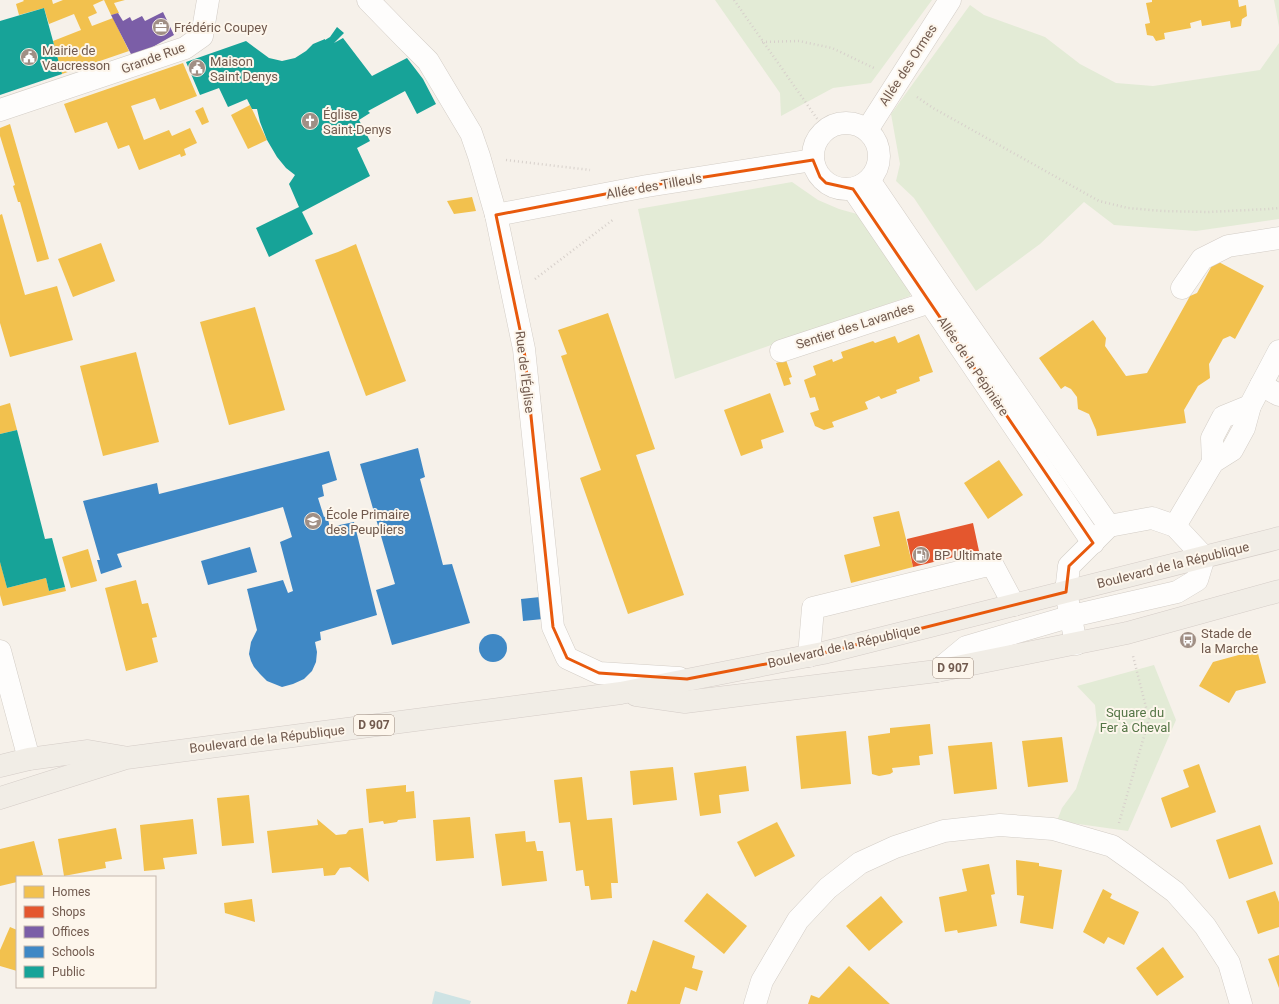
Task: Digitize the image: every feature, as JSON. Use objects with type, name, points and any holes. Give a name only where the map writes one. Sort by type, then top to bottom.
[{"type":"main road","name":"Boulevard de la République","points":[[0,798],[126,758],[621,693],[809,656],[1279,538]]},
{"type":"main road","name":"Boulevard de la République","points":[[621,693],[685,702],[937,672],[1127,633],[1279,591]]},
{"type":"main road","name":"Boulevard de la République","points":[[0,766],[29,759],[88,751],[126,758]]},
{"type":"street","name":"Grande Rue","points":[[0,110],[185,48],[202,36],[208,0]]},
{"type":"street","name":"Rue de l'Église","points":[[368,0],[428,61],[471,133],[479,156],[496,215],[524,349],[553,626],[567,658],[599,673],[687,679]]},
{"type":"street","name":"Allée des Ormes","points":[[867,130],[950,0]]},
{"type":"street","points":[[846,122],[857,124],[867,130],[875,138],[879,149],[880,160],[876,171],[861,184],[839,188],[826,183],[820,177],[813,160],[814,148],[818,138],[825,130],[835,124],[846,122]]},
{"type":"street","name":"Allée des Tilleuls","points":[[496,215],[647,186],[813,160]]},
{"type":"street","name":"Allée de la Pépinière","points":[[861,184],[938,298],[1093,543]]},
{"type":"street","points":[[1182,288],[1202,259],[1228,246],[1279,238]]},
{"type":"street","name":"Allée de la Pépinière","points":[[938,298],[1109,526]]},
{"type":"street","name":"Sentier des Lavandes","points":[[781,351],[938,298]]},
{"type":"street","points":[[1176,526],[1213,462],[1232,450],[1244,428],[1250,406],[1270,390],[1279,351]]},
{"type":"street","points":[[937,672],[966,648],[1072,616],[1177,592],[1197,580],[1204,557],[1176,526],[1152,518],[1109,526],[1069,566],[1066,592],[1072,616],[1076,644]]},
{"type":"street","points":[[809,656],[814,608],[992,564],[1014,605]]},
{"type":"street","points":[[0,651],[29,759]]},
{"type":"street","points":[[755,1004],[762,982],[798,920],[828,888],[860,864],[895,848],[944,831],[1000,825],[1053,829],[1112,846],[1175,892],[1205,926],[1229,963],[1241,1004]]},
{"type":"path","points":[[734,0],[825,130]]},
{"type":"path","points":[[762,42],[799,41],[832,48],[872,66],[933,108],[1100,201],[1128,208],[1208,212],[1279,208]]},
{"type":"path","points":[[1112,846],[1149,719],[1127,633]]},
{"type":"highlighted area","points":[[813,160],[820,177],[826,183],[853,189],[1093,543],[1069,566],[1066,592],[823,653],[687,679],[599,673],[567,658],[553,627],[524,349],[496,215],[647,186]]},
{"type":"green space","points":[[715,0],[932,0],[871,83],[833,88],[781,116],[780,93]]},
{"type":"green space","points":[[1274,0],[1279,0],[1279,27]]},
{"type":"green space","points":[[970,5],[984,15],[1045,37],[1080,64],[1116,83],[1153,86],[1260,70],[1279,43],[1279,219],[1196,231],[1114,225],[1084,202],[1040,244],[976,291],[914,198],[896,181],[900,164],[891,114]]},
{"type":"green space","points":[[792,182],[818,200],[839,209],[857,214],[912,286],[910,296],[675,379],[638,209]]},
{"type":"green space","name":"Square du Fer à Cheval","points":[[1154,665],[1176,720],[1128,831],[1057,821],[1062,808],[1076,789],[1097,725],[1095,705],[1077,686]]},
{"type":"shaded area","points":[[435,991],[471,1001],[470,1004],[432,1004]]},
{"type":"building: Homes","points":[[23,0],[52,0],[53,4],[63,0],[104,0],[93,5],[97,13],[88,17],[92,26],[113,18],[129,51],[62,74],[53,41],[81,30],[74,14],[49,24],[44,8],[19,15],[16,4],[24,1]]},
{"type":"building: Homes","points":[[104,0],[125,0],[114,3],[119,13],[111,15]]},
{"type":"building: Homes","points":[[1152,0],[1238,0],[1239,7],[1246,5],[1247,16],[1242,19],[1241,26],[1231,28],[1230,21],[1202,26],[1201,20],[1190,23],[1191,28],[1164,33],[1165,39],[1156,41],[1153,36],[1147,35],[1145,24],[1150,23],[1146,3],[1152,2]]},
{"type":"building: Homes","points":[[183,63],[197,96],[160,110],[155,98],[131,106],[144,140],[169,130],[172,136],[190,128],[197,143],[184,149],[186,155],[181,157],[180,154],[139,170],[129,145],[118,149],[107,122],[75,133],[64,104]]},
{"type":"building: Homes","points":[[250,105],[267,140],[248,149],[231,115]]},
{"type":"building: Homes","points":[[203,107],[209,122],[202,125],[195,111]]},
{"type":"building: Homes","points":[[10,124],[49,259],[37,262],[20,202],[18,202],[13,186],[15,185],[0,136],[0,128]]},
{"type":"building: Homes","points":[[472,197],[476,211],[454,214],[447,201]]},
{"type":"building: Homes","points":[[2,214],[25,295],[57,286],[73,340],[10,357],[0,323],[0,215]]},
{"type":"building: Homes","points":[[101,243],[115,281],[73,297],[58,259]]},
{"type":"building: Homes","points":[[356,244],[406,381],[366,396],[315,260]]},
{"type":"building: Homes","points":[[1215,260],[1264,286],[1235,339],[1230,336],[1223,339],[1209,364],[1210,378],[1198,386],[1184,410],[1186,423],[1097,436],[1089,414],[1078,409],[1077,397],[1071,389],[1065,386],[1061,389],[1039,358],[1093,320],[1106,338],[1105,346],[1126,376],[1147,373],[1190,296],[1197,293]]},
{"type":"building: Homes","points":[[255,307],[285,410],[229,425],[200,322]]},
{"type":"building: Homes","points":[[608,313],[655,449],[636,455],[684,595],[628,614],[580,478],[601,470],[561,356],[567,354],[558,330]]},
{"type":"building: Homes","points":[[919,334],[933,372],[919,377],[920,381],[896,390],[897,393],[881,399],[879,396],[865,402],[868,409],[832,422],[834,427],[824,430],[815,426],[810,413],[819,410],[815,397],[810,398],[804,380],[816,375],[813,366],[832,359],[833,362],[843,358],[841,352],[873,341],[875,343],[895,336],[898,343]]},
{"type":"building: Homes","points":[[136,352],[159,442],[103,456],[80,366]]},
{"type":"building: Homes","points":[[786,360],[792,377],[789,378],[791,384],[784,386],[776,363]]},
{"type":"building: Homes","points":[[770,393],[784,432],[761,440],[763,448],[741,456],[724,410]]},
{"type":"building: Homes","points":[[10,403],[17,430],[0,434],[0,406]]},
{"type":"building: Homes","points":[[999,460],[1023,495],[988,519],[964,483]]},
{"type":"building: Homes","points":[[899,511],[913,567],[851,583],[844,555],[880,546],[873,517]]},
{"type":"building: Homes","points":[[88,549],[97,581],[71,588],[62,557]]},
{"type":"building: Homes","points":[[0,561],[7,588],[46,578],[49,591],[65,587],[66,591],[3,606],[0,595]]},
{"type":"building: Homes","points":[[136,580],[142,604],[148,603],[157,637],[152,638],[158,662],[126,671],[105,588]]},
{"type":"building: Homes","points":[[1257,650],[1266,683],[1236,691],[1229,703],[1199,686],[1213,662]]},
{"type":"building: Homes","points":[[930,724],[933,754],[919,756],[920,765],[892,768],[893,772],[890,774],[879,776],[872,774],[868,736],[890,733],[890,728]]},
{"type":"building: Homes","points":[[846,731],[851,784],[801,789],[796,736]]},
{"type":"building: Homes","points":[[1062,737],[1068,782],[1028,787],[1022,741]]},
{"type":"building: Homes","points":[[992,742],[997,789],[954,794],[948,746]]},
{"type":"building: Homes","points":[[1199,764],[1216,812],[1171,828],[1161,798],[1189,787],[1183,770]]},
{"type":"building: Homes","points":[[746,766],[749,791],[719,795],[721,813],[700,816],[694,773]]},
{"type":"building: Homes","points":[[673,767],[677,800],[633,805],[630,771]]},
{"type":"building: Homes","points":[[582,777],[587,820],[612,818],[618,883],[611,883],[612,898],[591,900],[589,886],[585,886],[583,870],[576,871],[570,822],[559,823],[554,780]]},
{"type":"building: Homes","points":[[406,785],[406,792],[414,791],[416,818],[398,820],[397,822],[384,824],[383,821],[369,823],[366,789]]},
{"type":"building: Homes","points":[[249,795],[254,843],[222,846],[217,798]]},
{"type":"building: Homes","points":[[470,817],[474,858],[436,861],[433,820]]},
{"type":"building: Homes","points":[[193,819],[197,854],[163,858],[165,869],[144,871],[140,825]]},
{"type":"building: Homes","points":[[317,819],[336,835],[346,834],[349,830],[363,828],[369,882],[350,867],[340,868],[335,875],[324,876],[323,868],[272,873],[267,831],[318,825]]},
{"type":"building: Homes","points":[[777,822],[795,856],[755,877],[737,842]]},
{"type":"building: Homes","points":[[1260,825],[1273,864],[1229,879],[1216,840]]},
{"type":"building: Homes","points":[[116,828],[122,859],[105,862],[106,868],[64,876],[58,839]]},
{"type":"building: Homes","points":[[525,831],[526,842],[535,841],[537,851],[543,851],[547,881],[502,886],[495,834]]},
{"type":"building: Homes","points":[[34,841],[43,875],[16,876],[16,882],[0,886],[0,849]]},
{"type":"building: Homes","points":[[1016,860],[1039,863],[1039,866],[1062,870],[1053,929],[1020,923],[1024,896],[1017,895]]},
{"type":"building: Homes","points":[[989,864],[995,894],[991,895],[997,926],[958,933],[957,930],[945,932],[939,897],[967,891],[962,869]]},
{"type":"building: Homes","points":[[1103,889],[1112,894],[1110,898],[1139,912],[1124,945],[1108,937],[1104,944],[1083,932]]},
{"type":"building: Homes","points":[[1275,891],[1279,902],[1279,927],[1258,934],[1246,901]]},
{"type":"building: Homes","points":[[707,893],[747,926],[724,954],[684,921]]},
{"type":"building: Homes","points":[[881,896],[903,922],[869,951],[846,926]]},
{"type":"building: Homes","points":[[252,899],[255,922],[225,913],[224,903]]},
{"type":"building: Homes","points":[[10,927],[16,930],[16,971],[0,966],[0,950]]},
{"type":"building: Homes","points":[[653,940],[695,956],[692,968],[703,971],[697,991],[685,987],[680,1004],[627,1004],[631,990],[636,992]]},
{"type":"building: Homes","points":[[1163,947],[1184,977],[1157,996],[1136,968]]},
{"type":"building: Homes","points":[[1279,955],[1279,988],[1268,959]]},
{"type":"building: Homes","points":[[849,966],[890,1004],[808,1004],[811,995],[819,998]]},
{"type":"building: Shops","points":[[973,523],[979,551],[913,567],[907,539]]},
{"type":"building: Offices","points":[[163,12],[174,35],[133,58],[111,15],[118,13],[123,21],[130,17],[132,21],[142,16],[145,21]]},
{"type":"building: Schools","points":[[418,448],[425,477],[420,479],[443,565],[452,564],[470,623],[392,645],[376,590],[395,584],[360,464]]},
{"type":"building: Schools","points":[[329,451],[337,480],[322,485],[324,496],[318,498],[324,517],[327,516],[330,527],[354,522],[377,615],[320,632],[321,640],[315,642],[317,652],[316,662],[312,671],[304,679],[282,687],[267,681],[254,667],[249,654],[251,642],[257,630],[247,589],[283,580],[288,593],[293,591],[280,542],[292,537],[283,507],[117,554],[122,567],[101,574],[97,560],[100,560],[83,501],[157,483],[159,494]]},
{"type":"building: Schools","points":[[250,547],[257,572],[208,585],[201,561]]},
{"type":"building: Schools","points":[[540,597],[543,619],[523,621],[521,599]]},
{"type":"building: Schools","points":[[493,634],[503,638],[507,648],[503,658],[493,662],[483,658],[479,648],[483,638]]},
{"type":"building: Public","name":"Mairie de Vaucresson","points":[[44,8],[62,74],[0,95],[0,21]]},
{"type":"building: Public","name":"Église Saint-Denys","points":[[337,27],[344,33],[334,43],[343,38],[372,76],[407,58],[423,79],[436,104],[417,114],[405,91],[368,111],[370,113],[359,120],[370,141],[357,148],[370,176],[302,212],[313,234],[269,257],[256,228],[299,207],[289,184],[295,175],[286,168],[277,157],[267,140],[257,109],[252,109],[247,99],[228,107],[219,88],[200,95],[186,62],[246,41],[269,58],[282,61],[295,58],[306,51],[313,44],[330,37]]},
{"type":"building: Public","points":[[17,430],[45,539],[52,538],[65,587],[49,591],[46,578],[7,588],[0,562],[0,434]]},
{"type":"place","name":"Frédéric Coupey","points":[[161,27]]},
{"type":"place","name":"Mairie de Vaucresson","points":[[29,57]]},
{"type":"place","name":"Maison Saint Denys","points":[[197,68]]},
{"type":"place","name":"Église Saint-Denys","points":[[310,121]]},
{"type":"place","name":"École Primaire des Peupliers","points":[[313,521]]},
{"type":"place","name":"BP Ultimate","points":[[921,555]]},
{"type":"place","name":"Stade de la Marche","points":[[1188,640]]}]
